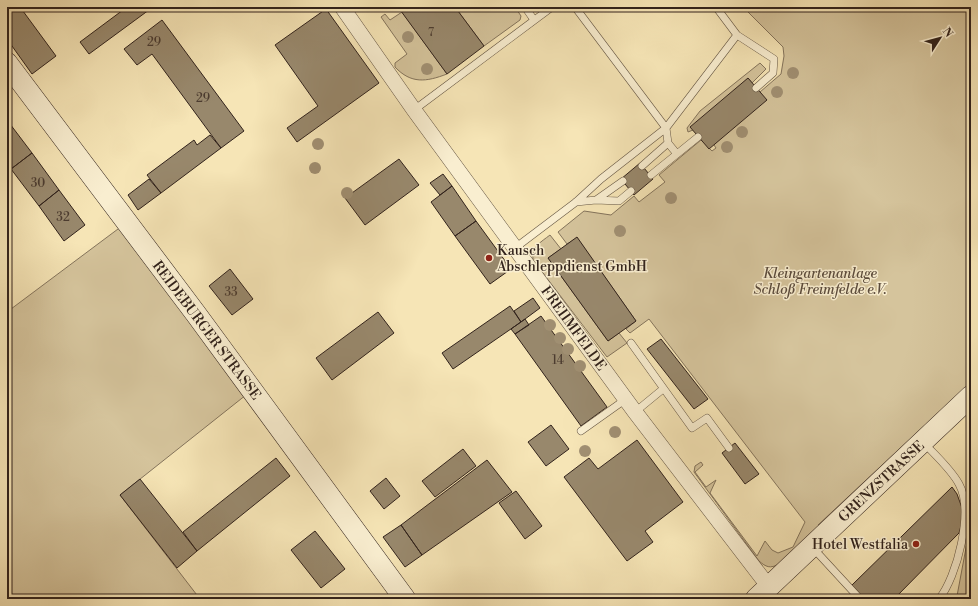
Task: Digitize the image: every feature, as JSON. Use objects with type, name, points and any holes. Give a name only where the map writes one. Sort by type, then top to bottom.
[{"type":"street","name":"FREIIMFELDE","points":[[342,7],[414,110],[626,399],[762,593]]},
{"type":"street","name":"REIDEBURGER STRASSE","points":[[7,64],[191,308],[405,599]]},
{"type":"street","name":"GRENZSTRASSE","points":[[762,593],[971,396]]},
{"type":"lane","points":[[525,7],[534,20]]},
{"type":"lane","points":[[414,110],[552,7]]},
{"type":"lane","points":[[575,7],[666,128],[668,143],[677,154]]},
{"type":"lane","points":[[716,7],[737,35],[774,59],[774,73],[756,88]]},
{"type":"lane","points":[[515,248],[576,202],[602,179],[666,128],[737,35]]},
{"type":"lane","points":[[651,176],[698,137]]},
{"type":"lane","points":[[642,166],[668,143]]},
{"type":"lane","points":[[596,200],[623,181]]},
{"type":"lane","points":[[576,202],[596,200],[618,201],[631,191]]},
{"type":"lane","points":[[631,343],[692,428],[707,418],[729,448]]},
{"type":"lane","points":[[635,412],[663,389]]},
{"type":"lane","points":[[581,431],[626,399]]},
{"type":"lane","points":[[922,441],[959,483],[964,501],[965,519],[958,557],[947,589],[939,599]]},
{"type":"lane","points":[[812,546],[860,599]]},
{"type":"green space","points":[[455,7],[515,7],[521,16],[520,20],[484,46]]},
{"type":"green space","name":"Kleingartenanlage Schloß Freimfelde e.V.","points":[[743,7],[971,7],[971,382],[818,525],[819,526],[779,564],[771,567],[766,566],[759,561],[694,472],[695,466],[701,462],[703,465],[695,472],[706,487],[716,480],[710,493],[757,556],[765,541],[772,550],[778,553],[793,547],[805,522],[649,319],[630,333],[626,329],[636,321],[577,238],[567,244],[558,232],[584,211],[611,215],[634,196],[639,202],[665,182],[659,175],[701,140],[712,151],[716,148],[714,145],[760,92],[781,74],[784,56],[783,47]]},
{"type":"green space","points":[[402,12],[447,74],[432,79],[419,80],[413,79],[401,73],[395,67],[395,63],[407,54],[381,17],[385,14],[390,20]]},
{"type":"green space","points":[[760,63],[766,69],[752,83],[748,78],[693,130],[688,132],[687,128],[700,111]]},
{"type":"green space","points":[[126,223],[251,391],[120,495],[200,599],[7,599],[7,312]]},
{"type":"green space","points":[[550,235],[561,249],[548,258],[608,341],[619,333],[627,343],[607,357],[533,260],[535,248]]},
{"type":"green space","points":[[971,521],[971,589],[968,599],[957,596]]},
{"type":"building","points":[[7,7],[20,7],[56,56],[32,74],[7,39]]},
{"type":"building","points":[[127,7],[153,7],[89,54],[80,42]]},
{"type":"building","points":[[398,7],[455,7],[484,46],[447,74]]},
{"type":"building","points":[[326,9],[379,83],[297,142],[287,128],[318,106],[275,45]]},
{"type":"building","points":[[162,20],[244,131],[221,148],[152,54],[137,65],[124,49]]},
{"type":"building","points":[[748,78],[767,100],[709,149],[690,127]]},
{"type":"building","points":[[7,120],[32,153],[11,169],[7,163]]},
{"type":"building","points":[[210,135],[221,148],[161,193],[147,175],[194,140],[197,145]]},
{"type":"building","points":[[32,153],[59,190],[39,206],[11,169]]},
{"type":"building","points":[[399,159],[419,185],[365,225],[345,198]]},
{"type":"building","points":[[640,163],[653,179],[634,195],[621,179]]},
{"type":"building","points":[[443,174],[452,186],[440,195],[430,183]]},
{"type":"building","points":[[149,179],[161,193],[138,210],[128,195]]},
{"type":"building","points":[[452,186],[476,221],[455,236],[431,202]]},
{"type":"building","points":[[59,190],[85,225],[64,241],[39,206]]},
{"type":"building","points":[[476,221],[511,269],[490,284],[455,236]]},
{"type":"building","points":[[577,237],[636,321],[608,341],[548,258]]},
{"type":"building","points":[[230,269],[253,299],[232,315],[209,286]]},
{"type":"building","points":[[533,298],[540,308],[521,322],[514,311]]},
{"type":"building","points":[[510,306],[521,322],[453,369],[442,353]]},
{"type":"building","points":[[378,312],[394,333],[332,380],[316,358]]},
{"type":"building","points":[[541,316],[607,407],[581,426],[515,334]]},
{"type":"building","points":[[525,319],[529,325],[515,334],[511,329]]},
{"type":"building","points":[[661,339],[708,399],[694,409],[647,349]]},
{"type":"building","points":[[551,425],[569,449],[546,466],[528,442]]},
{"type":"building","points":[[637,440],[683,502],[645,531],[653,542],[627,561],[564,477],[589,458],[598,469]]},
{"type":"building","points":[[735,443],[759,474],[745,484],[722,453]]},
{"type":"building","points":[[463,449],[476,466],[435,497],[422,481]]},
{"type":"building","points":[[276,458],[290,476],[197,551],[183,532]]},
{"type":"building","points":[[487,460],[512,492],[422,555],[401,525]]},
{"type":"building","points":[[386,478],[400,496],[384,509],[370,491]]},
{"type":"building","points":[[140,479],[197,551],[177,568],[120,495]]},
{"type":"building","points":[[952,487],[957,494],[962,508],[963,519],[959,533],[894,599],[864,599],[852,585]]},
{"type":"building","points":[[516,491],[542,526],[525,539],[499,503]]},
{"type":"building","points":[[401,525],[422,555],[405,567],[383,537]]},
{"type":"building","points":[[315,531],[345,569],[321,588],[291,550]]},
{"type":"place","name":"Kausch Abschleppdienst GmbH","points":[[489,258]]},
{"type":"place","name":"Hotel Westfalia","points":[[916,544]]}]
